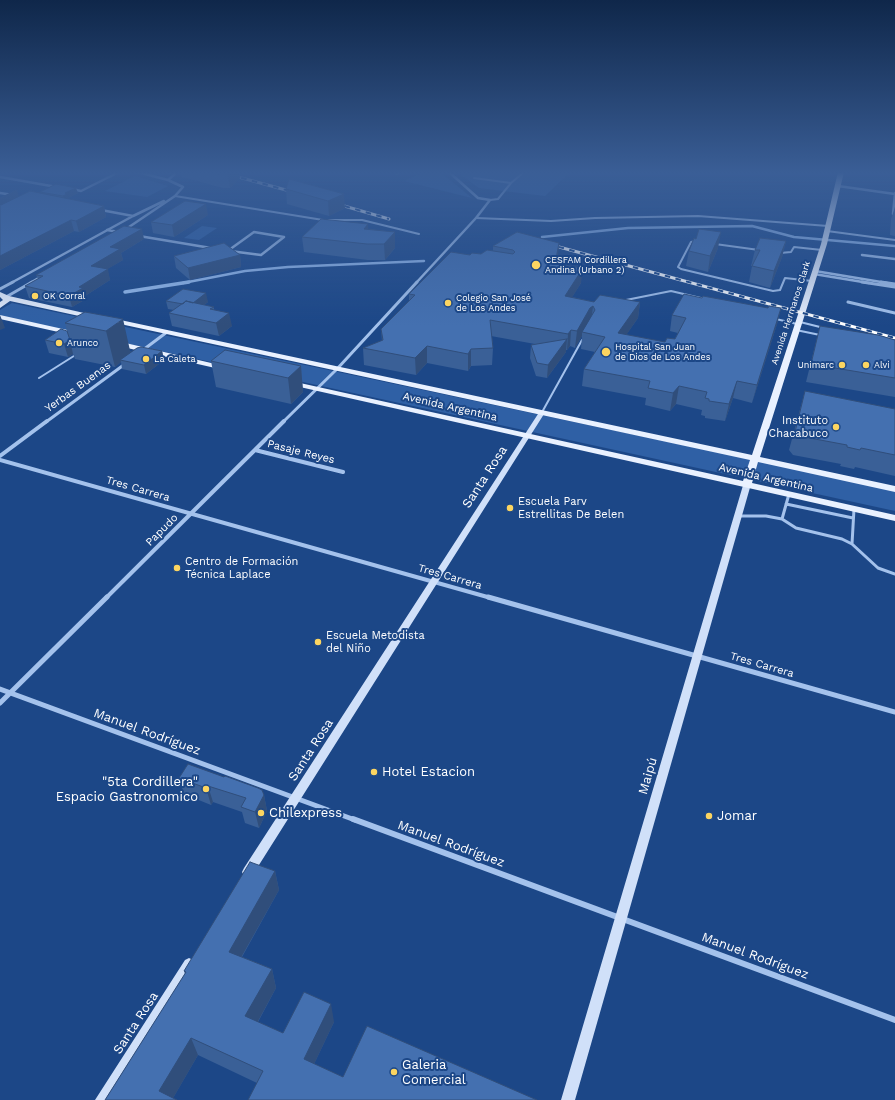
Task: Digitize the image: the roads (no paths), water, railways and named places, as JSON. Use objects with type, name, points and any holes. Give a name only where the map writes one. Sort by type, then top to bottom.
[{"type":"main road","name":"Avenida Hermanos Clark","points":[[754,459],[823,247],[829,223]]},
{"type":"main road","name":"Avenida Argentina","points":[[4,296],[541,414],[895,489]]},
{"type":"main road","points":[[0,306],[5,303],[4,296]]},
{"type":"main road","points":[[0,318],[77,334]]},
{"type":"main road","points":[[107,341],[141,352],[234,370]]},
{"type":"main road","name":"Avenida Argentina","points":[[280,380],[895,518]]},
{"type":"main road","name":"Santa Rosa","points":[[244,878],[541,414]]},
{"type":"main road","name":"Maipú","points":[[568,1100],[754,459]]},
{"type":"main road","name":"Santa Rosa","points":[[102,1100],[197,952]]},
{"type":"street","points":[[0,290],[120,223]]},
{"type":"street","points":[[113,236],[133,223]]},
{"type":"street","name":"Papudo","points":[[0,703],[337,369],[471,223]]},
{"type":"street","points":[[107,230],[120,232]]},
{"type":"street","points":[[221,249],[261,255],[284,237],[254,232],[229,250]]},
{"type":"street","points":[[135,235],[213,248]]},
{"type":"street","points":[[862,255],[895,260]]},
{"type":"street","points":[[4,296],[46,274]]},
{"type":"street","points":[[813,275],[895,284]]},
{"type":"street","points":[[813,275],[895,287]]},
{"type":"street","points":[[848,302],[895,313]]},
{"type":"street","points":[[141,352],[167,332]]},
{"type":"street","name":"Yerbas Buenas","points":[[0,456],[132,359]]},
{"type":"street","name":"Pasaje Reyes","points":[[255,450],[343,472]]},
{"type":"street","name":"Tres Carrera","points":[[0,460],[895,712]]},
{"type":"street","name":"Manuel Rodríguez","points":[[0,689],[895,1020]]},
{"type":"lane","points":[[376,223],[419,234]]},
{"type":"lane","points":[[766,223],[827,230],[895,240]]},
{"type":"lane","points":[[697,241],[691,242],[678,267],[681,269],[772,291],[780,290],[785,278],[813,275]]},
{"type":"lane","points":[[713,243],[760,250]]},
{"type":"lane","points":[[775,252],[788,254],[794,247],[823,247]]},
{"type":"lane","points":[[436,263],[443,262]]},
{"type":"lane","points":[[620,301],[671,291],[690,294],[711,300]]},
{"type":"lane","points":[[775,319],[797,325],[825,336]]},
{"type":"lane","points":[[797,325],[825,328]]},
{"type":"lane","points":[[541,414],[585,336]]},
{"type":"lane","points":[[39,378],[82,351]]},
{"type":"lane","points":[[782,519],[789,494]]},
{"type":"lane","points":[[786,504],[853,518]]},
{"type":"lane","points":[[852,544],[854,509]]},
{"type":"lane","points":[[737,516],[766,516],[782,519],[796,528],[842,538],[852,544],[878,568],[895,574]]},
{"type":"waterway","points":[[542,237],[628,228],[752,226],[794,237],[895,246]]},
{"type":"waterway","points":[[185,283],[245,271],[288,267],[424,261]]},
{"type":"waterway","points":[[185,283],[189,282]]},
{"type":"waterway","points":[[125,292],[185,283]]},
{"type":"railway","points":[[548,244],[895,338]]},
{"type":"place","name":"CESFAM Cordillera Andina (Urbano 2)","points":[[536,265]]},
{"type":"place","name":"OK Corral","points":[[35,296]]},
{"type":"place","name":"Colegio San José de Los Andes","points":[[448,303]]},
{"type":"place","name":"Arunco","points":[[59,343]]},
{"type":"place","name":"Hospital San Juan de Dios de Los Andes","points":[[606,352]]},
{"type":"place","name":"La Caleta","points":[[146,359]]},
{"type":"place","name":"Unimarc","points":[[842,365]]},
{"type":"place","name":"Alvi","points":[[866,365]]},
{"type":"place","name":"Instituto Chacabuco","points":[[836,427]]},
{"type":"place","name":"Escuela Parv Estrellitas De Belen","points":[[510,508]]},
{"type":"place","name":"Centro de Formación Técnica Laplace","points":[[177,568]]},
{"type":"place","name":"Escuela Metodista del Niño","points":[[318,642]]},
{"type":"place","name":"Hotel Estacion","points":[[374,772]]},
{"type":"place","name":"\"5ta Cordillera\" Espacio Gastronomico","points":[[206,789]]},
{"type":"place","name":"Chilexpress","points":[[261,813]]},
{"type":"place","name":"Jomar","points":[[709,816]]},
{"type":"place","name":"Galeria Comercial","points":[[394,1072]]}]
